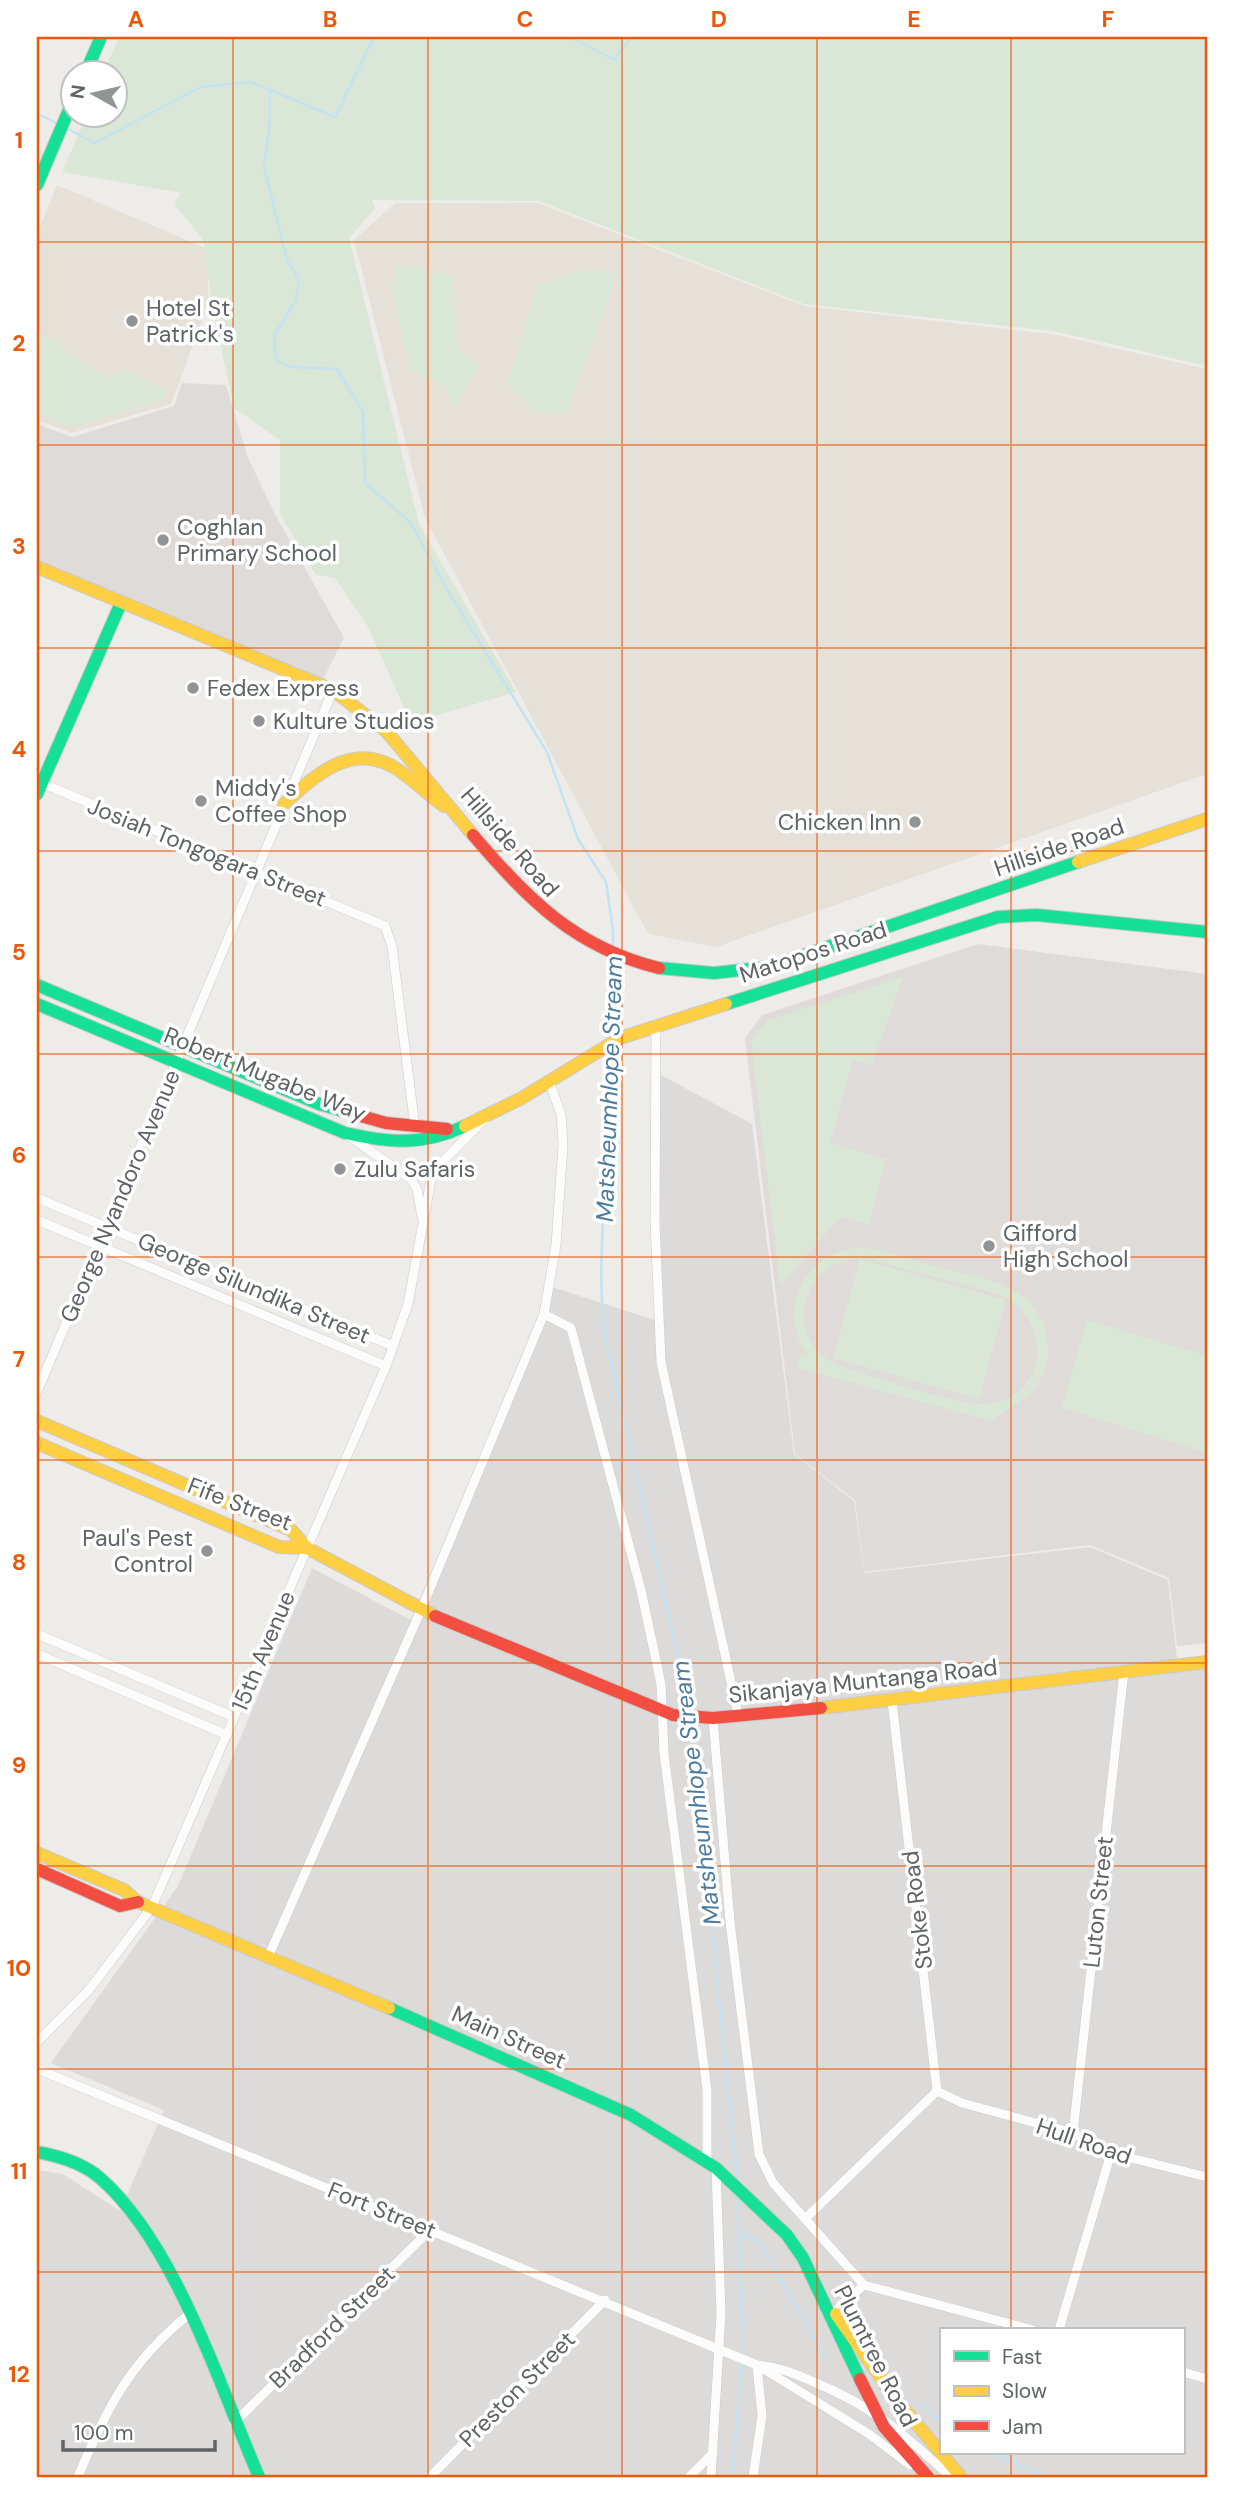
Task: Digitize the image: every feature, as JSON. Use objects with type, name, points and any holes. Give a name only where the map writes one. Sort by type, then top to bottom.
[{"type":"main road","points":[[91,60],[101,37]]},
{"type":"main road","points":[[37,185],[60,130]]},
{"type":"main road","name":"Hillside Road","points":[[37,567],[332,690],[366,710],[393,734],[456,815],[520,890],[549,918],[601,953],[637,966],[693,974],[769,967],[1207,818]]},
{"type":"main road","points":[[38,786],[121,603]]},
{"type":"main road","points":[[284,804],[316,773],[340,761],[365,757],[394,767],[456,815]]},
{"type":"main road","name":"Matopos Road","points":[[458,1129],[488,1116],[550,1081],[598,1048],[620,1038],[998,917],[1048,916],[1207,932]]},
{"type":"main road","name":"Robert Mugabe Way","points":[[37,985],[352,1116],[415,1127],[458,1129]]},
{"type":"main road","name":"Robert Mugabe Way","points":[[37,1003],[345,1133],[383,1141],[418,1142],[458,1129]]},
{"type":"main road","name":"Fife Street","points":[[37,1421],[291,1530],[307,1548]]},
{"type":"main road","name":"Fife Street","points":[[37,1443],[279,1547],[307,1548]]},
{"type":"main road","name":"Sikanjaya Muntanga Road","points":[[307,1548],[421,1610],[668,1714],[708,1718],[892,1701],[1207,1662]]},
{"type":"main road","points":[[37,1853],[124,1890],[138,1902]]},
{"type":"main road","points":[[37,1869],[120,1906],[138,1902]]},
{"type":"main road","name":"Main Street","points":[[138,1902],[269,1955],[631,2115],[711,2164],[728,2179],[787,2235],[814,2280]]},
{"type":"main road","points":[[37,2152],[75,2164],[113,2190],[152,2244],[188,2315],[260,2477]]},
{"type":"main road","name":"Plumtree Road","points":[[814,2280],[895,2398],[940,2452]]},
{"type":"main road","name":"Plumtree Road","points":[[814,2280],[876,2413],[891,2437],[926,2477]]},
{"type":"main road","name":"Plumtree Road","points":[[942,2454],[961,2477]]},
{"type":"street","name":"George Nyandoro Avenue","points":[[37,1392],[332,690]]},
{"type":"street","name":"Josiah Tongogara Street","points":[[38,786],[385,926],[392,946],[415,1127]]},
{"type":"street","points":[[656,1025],[655,1223],[661,1362],[738,1714]]},
{"type":"street","points":[[269,1955],[421,1610],[544,1314],[556,1245],[564,1145],[562,1114],[550,1081]]},
{"type":"street","name":"15th Avenue","points":[[37,2042],[88,1991],[152,1908],[386,1366],[408,1304],[431,1180],[443,1161],[488,1116]]},
{"type":"street","name":"15th Avenue","points":[[345,1133],[411,1179],[417,1189],[424,1225]]},
{"type":"street","name":"George Silundika Street","points":[[37,1198],[393,1346]]},
{"type":"street","name":"George Silundika Street","points":[[37,1220],[386,1366]]},
{"type":"street","points":[[544,1314],[571,1328],[641,1590],[668,1714],[664,1753],[707,2090],[721,2300],[722,2351],[711,2477]]},
{"type":"street","points":[[37,1634],[234,1717]]},
{"type":"street","points":[[37,1654],[227,1735]]},
{"type":"street","name":"Luton Street","points":[[1073,2133],[1124,1671]]},
{"type":"street","name":"Stoke Road","points":[[892,1701],[937,2091]]},
{"type":"street","points":[[708,1718],[756,2142],[773,2183],[864,2285],[1025,2328]]},
{"type":"street","name":"Fort Street","points":[[37,2068],[755,2364]]},
{"type":"street","points":[[806,2218],[937,2091]]},
{"type":"street","name":"Hull Road","points":[[937,2091],[962,2103],[1073,2133],[1111,2153],[1207,2177]]},
{"type":"street","points":[[1060,2328],[1111,2153]]},
{"type":"street","name":"Bradford Street","points":[[234,2423],[430,2230]]},
{"type":"street","points":[[835,2311],[864,2285]]},
{"type":"street","name":"Preston Street","points":[[430,2477],[605,2300]]},
{"type":"street","points":[[78,2477],[119,2389],[152,2346],[188,2315]]},
{"type":"street","points":[[755,2364],[773,2366],[793,2373],[876,2413],[897,2427],[951,2477]]},
{"type":"street","points":[[754,2477],[762,2416],[755,2364]]},
{"type":"street","points":[[755,2364],[869,2434],[926,2477]]},
{"type":"street","points":[[1184,2372],[1207,2379]]},
{"type":"street","points":[[689,2477],[713,2454]]},
{"type":"shaded area","points":[[57,185],[208,249],[208,305],[171,404],[72,433],[37,420],[37,234]]},
{"type":"shaded area","points":[[395,203],[538,203],[805,306],[1052,334],[1207,369],[1207,774],[716,947],[648,934],[425,518],[354,240]]},
{"type":"shaded area","name":"Coghlan Primary School","points":[[182,383],[226,385],[248,458],[276,516],[344,638],[322,681],[37,564],[37,424],[72,437],[174,406]]},
{"type":"shaded area","name":"Gifford High School","points":[[978,944],[1207,974],[1207,1643],[1177,1646],[1169,1578],[1090,1545],[864,1572],[855,1500],[795,1454],[745,1038],[762,1015]]},
{"type":"shaded area","points":[[659,1074],[752,1124],[794,1454],[854,1501],[864,1573],[1090,1547],[1168,1580],[1178,1668],[1207,1664],[1207,2477],[37,2477],[37,2170],[63,2174],[120,2211],[164,2110],[51,2063],[178,1886],[312,1568],[411,1620],[552,1287],[661,1322]]},
{"type":"green space","points":[[119,37],[1207,37],[1207,366],[1053,331],[804,304],[539,201],[372,200],[375,208],[349,238],[419,524],[516,692],[411,723],[368,627],[335,578],[316,575],[280,514],[280,440],[234,408],[212,306],[204,242],[174,203],[181,193],[62,172],[80,130],[130,130],[130,60],[109,60]]},
{"type":"green space","points":[[397,265],[452,276],[458,350],[480,365],[453,411],[446,386],[410,372],[392,291]]},
{"type":"green space","points":[[584,269],[617,274],[567,413],[535,412],[508,384],[537,287]]},
{"type":"green space","points":[[37,329],[105,378],[128,371],[167,391],[163,400],[71,427],[37,413]]},
{"type":"green space","points":[[903,977],[872,1065],[853,1060],[830,1143],[886,1159],[869,1225],[841,1217],[780,1285],[751,1040],[768,1020]]},
{"type":"green space","points":[[856,1248],[886,1252],[1002,1284],[1017,1292],[1040,1316],[1046,1333],[1048,1351],[1043,1375],[1024,1398],[992,1421],[797,1368],[800,1355],[808,1356],[799,1339],[795,1321],[795,1304],[800,1288],[809,1273],[837,1253]],"holes":[[[865,1258],[997,1294],[1016,1305],[1029,1319],[1036,1337],[1037,1355],[1032,1373],[1022,1388],[1007,1399],[986,1404],[973,1403],[937,1396],[844,1368],[825,1357],[812,1343],[805,1326],[804,1308],[809,1291],[820,1276],[835,1265]]]},
{"type":"green space","points":[[860,1259],[1006,1300],[979,1399],[833,1358]]},
{"type":"green space","points":[[1087,1320],[1207,1356],[1207,1453],[1062,1408]]},
{"type":"waterway","name":"Matsheumhlope Stream","points":[[272,91],[335,117],[374,37]]},
{"type":"waterway","name":"Matsheumhlope Stream","points":[[570,37],[614,60],[632,37]]},
{"type":"waterway","name":"Matsheumhlope Stream","points":[[130,124],[200,87],[250,82],[270,90],[270,121],[264,166],[287,261],[299,279],[296,300],[274,336],[276,360],[291,367],[337,369],[363,412],[365,483],[411,523],[449,593],[547,752],[578,839],[606,882],[613,930],[613,951]]},
{"type":"waterway","name":"Matsheumhlope Stream","points":[[37,113],[58,124]]},
{"type":"waterway","name":"Matsheumhlope Stream","points":[[70,130],[95,143],[119,130]]},
{"type":"waterway","name":"Matsheumhlope Stream","points":[[609,1038],[612,957]]},
{"type":"waterway","name":"Matsheumhlope Stream","points":[[609,1052],[601,1273],[603,1328],[690,1710]]},
{"type":"waterway","name":"Matsheumhlope Stream","points":[[691,1721],[737,2177]]},
{"type":"waterway","name":"Matsheumhlope Stream","points":[[738,2198],[743,2355]]},
{"type":"waterway","points":[[739,2232],[760,2243],[826,2359]]},
{"type":"waterway","name":"Matsheumhlope Stream","points":[[732,2477],[742,2362]]},
{"type":"waterway","points":[[921,2404],[940,2422]]},
{"type":"waterway","points":[[993,2454],[1047,2477]]},
{"type":"traffic: fast","points":[[91,60],[101,37]]},
{"type":"traffic: fast","points":[[37,185],[60,130]]},
{"type":"traffic: fast","points":[[37,794],[121,603]]},
{"type":"traffic: fast","points":[[659,968],[714,973],[769,967],[1078,862]]},
{"type":"traffic: fast","points":[[726,1004],[998,917],[1037,915],[1207,932]]},
{"type":"traffic: fast","points":[[37,985],[319,1104],[354,1114]]},
{"type":"traffic: fast","points":[[37,1004],[345,1133],[406,1141],[434,1137],[465,1126]]},
{"type":"traffic: fast","points":[[389,2008],[631,2115],[716,2168],[787,2235],[803,2258],[860,2379]]},
{"type":"traffic: fast","points":[[37,2152],[70,2161],[100,2178],[127,2206],[151,2239],[193,2318],[259,2477]]},
{"type":"traffic: slow","points":[[37,567],[333,690],[387,732],[473,835]]},
{"type":"traffic: slow","points":[[284,804],[320,774],[347,761],[362,758],[392,766],[444,806]]},
{"type":"traffic: slow","points":[[1078,862],[1207,819]]},
{"type":"traffic: slow","points":[[465,1126],[522,1098],[620,1038],[726,1004]]},
{"type":"traffic: slow","points":[[37,1421],[291,1530],[307,1548],[435,1616]]},
{"type":"traffic: slow","points":[[37,1443],[279,1547],[307,1548]]},
{"type":"traffic: slow","points":[[821,1708],[1207,1662]]},
{"type":"traffic: slow","points":[[37,1853],[124,1890],[138,1902],[389,2008]]},
{"type":"traffic: slow","points":[[836,2314],[895,2398],[940,2452]]},
{"type":"traffic: slow","points":[[942,2454],[961,2477]]},
{"type":"traffic: jam","points":[[473,835],[513,880],[555,918],[603,948],[659,968]]},
{"type":"traffic: jam","points":[[354,1114],[386,1123],[447,1129]]},
{"type":"traffic: jam","points":[[435,1616],[673,1715],[713,1718],[821,1708]]},
{"type":"traffic: jam","points":[[37,1869],[120,1906],[138,1902]]},
{"type":"traffic: jam","points":[[860,2379],[884,2427],[928,2477]]},
{"type":"place","name":"Hotel St Patrick's","points":[[132,321]]},
{"type":"place","name":"Coghlan Primary School","points":[[163,540]]},
{"type":"place","name":"Fedex Express","points":[[193,688]]},
{"type":"place","name":"Kulture Studios","points":[[259,721]]},
{"type":"place","name":"Middy's Coffee Shop","points":[[201,801]]},
{"type":"place","name":"Chicken Inn","points":[[915,822]]},
{"type":"place","name":"Zulu Safaris","points":[[340,1169]]},
{"type":"place","name":"Gifford High School","points":[[989,1246]]},
{"type":"place","name":"Paul's Pest Control","points":[[207,1551]]}]
